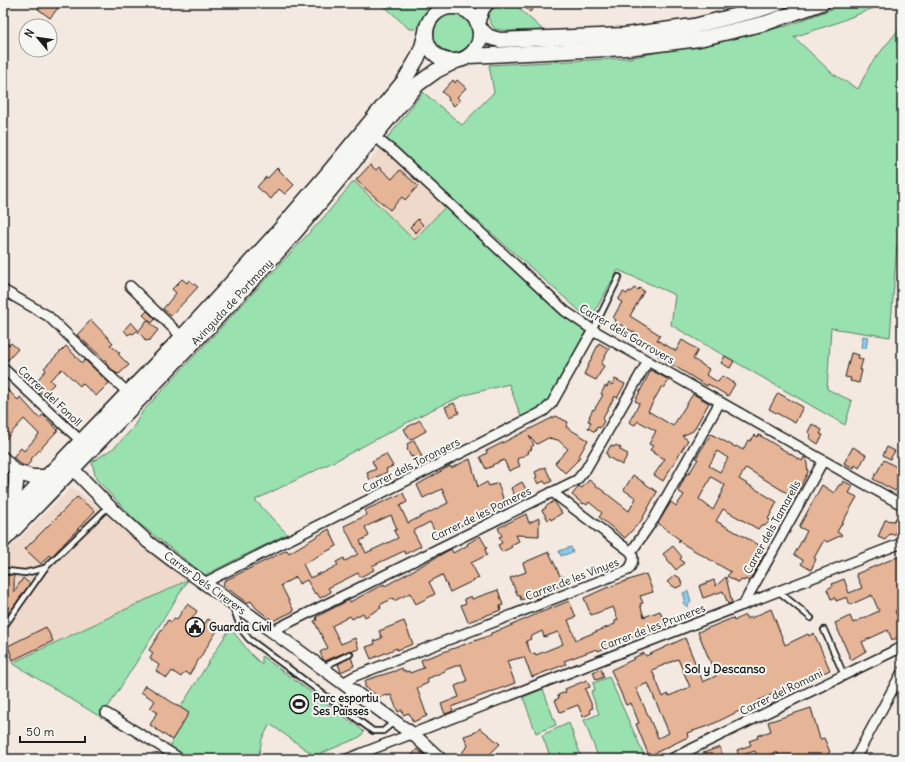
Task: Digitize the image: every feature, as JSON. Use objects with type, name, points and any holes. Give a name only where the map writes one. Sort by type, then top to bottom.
[{"type":"main road","points":[[779,3],[758,10],[694,26],[625,35],[500,40],[489,37],[478,26],[474,17],[468,11],[461,8],[449,7],[438,12],[432,17],[426,32],[428,44],[435,55],[442,59],[456,61],[469,56],[627,48],[699,39],[766,23],[822,3]]},
{"type":"main road","points":[[469,56],[478,43],[478,26]]},
{"type":"main road","name":"Avinguda de Portmany","points":[[3,522],[182,337],[276,234],[410,72],[417,59],[426,32]]},
{"type":"main road","name":"Avinguda de Portmany","points":[[3,541],[235,299],[284,244],[418,84],[436,71],[456,61]]},
{"type":"main road","points":[[3,511],[13,499],[16,490],[16,472],[32,477],[47,477]]},
{"type":"street","points":[[449,7],[466,3]]},
{"type":"street","points":[[478,26],[483,9],[488,3]]},
{"type":"street","name":"Carrer dels Garrovers","points":[[375,137],[400,157],[565,311],[593,330],[902,505]]},
{"type":"street","points":[[130,286],[182,337]]},
{"type":"street","points":[[3,290],[48,316],[128,393]]},
{"type":"street","name":"Carrer dels Torongers","points":[[204,583],[544,411],[552,403],[593,330]]},
{"type":"street","name":"Carrer de les Pomeres","points":[[272,631],[577,480],[582,474],[648,361]]},
{"type":"street","name":"Carrer del Fonoll","points":[[3,368],[81,441]]},
{"type":"street","name":"Carrer de les Vinyes","points":[[343,683],[355,676],[628,570],[632,566],[634,560],[631,552],[654,520],[720,402]]},
{"type":"street","points":[[3,458],[16,472]]},
{"type":"street","name":"Carrer dels Tamarells","points":[[743,604],[822,461]]},
{"type":"street","name":"Carrer Dels Cirerers","points":[[73,468],[109,506],[148,542],[412,733],[440,759]]},
{"type":"street","points":[[552,492],[631,552]]},
{"type":"street","name":"Carrer de les Pruneres","points":[[347,759],[902,543]]},
{"type":"street","name":"Carrer del Romani","points":[[671,759],[902,647]]},
{"type":"street","points":[[855,759],[902,672]]},
{"type":"street","points":[[106,713],[181,759]]},
{"type":"lane","points":[[593,330],[619,277]]},
{"type":"lane","points":[[3,628],[45,568],[109,506]]},
{"type":"lane","points":[[3,573],[8,571],[25,573],[45,568]]},
{"type":"lane","points":[[778,591],[810,618]]},
{"type":"lane","points":[[231,602],[241,629],[249,639],[366,726],[373,731],[383,731],[395,722]]},
{"type":"lane","points":[[824,630],[844,675]]},
{"type":"lane","points":[[322,667],[350,654]]},
{"type":"shaded area","points":[[381,147],[445,207],[414,240],[354,181]]},
{"type":"shaded area","points":[[72,487],[128,530],[188,580],[12,663],[3,662],[3,555]]},
{"type":"green space","points":[[381,3],[433,3],[425,13],[416,29],[409,29]]},
{"type":"green space","points":[[505,3],[513,3],[543,30],[508,31],[495,29],[488,16],[495,7]]},
{"type":"green space","points":[[847,3],[886,3],[836,23],[794,37],[833,74],[858,89],[870,65],[899,29],[902,32],[902,242],[897,244],[890,337],[831,328],[827,389],[852,401],[845,425],[671,325],[675,295],[618,270],[590,320],[386,140],[423,92],[462,125],[494,92],[489,65],[629,58],[787,26]]},
{"type":"green space","points":[[450,11],[458,11],[470,17],[476,29],[476,37],[470,49],[458,55],[450,55],[438,49],[432,37],[432,29],[438,17]]},
{"type":"green space","points":[[354,181],[414,240],[445,207],[560,314],[586,331],[547,403],[521,417],[509,384],[465,395],[429,411],[337,460],[255,500],[287,534],[205,575],[137,522],[96,479],[92,462],[115,447],[132,429],[143,411],[324,217]]},
{"type":"green space","points":[[3,469],[9,475],[8,489],[3,501]]},
{"type":"green space","points":[[188,580],[102,718],[12,663]]},
{"type":"green space","points":[[230,628],[257,660],[262,664],[262,656],[361,729],[364,732],[360,737],[315,756],[270,724],[262,739],[258,759],[176,759],[169,754],[172,740],[188,713],[180,708]]},
{"type":"green space","points":[[609,677],[645,757],[640,759],[599,759],[584,720],[599,714],[591,692],[595,689],[593,683]]},
{"type":"green space","points":[[543,689],[556,725],[536,733],[523,697]]},
{"type":"green space","points":[[569,723],[582,759],[551,759],[542,735]]},
{"type":"water","points":[[863,336],[868,337],[866,348],[863,349],[861,347]]},
{"type":"water","points":[[571,547],[573,552],[561,556],[559,551]]},
{"type":"water","points":[[688,591],[691,601],[687,607],[683,603],[685,599],[683,593]]},
{"type":"building","points":[[42,3],[62,3],[50,18],[38,9]]},
{"type":"building","points":[[521,3],[538,3],[530,12]]},
{"type":"building","points":[[453,80],[455,83],[457,80],[466,88],[457,97],[460,100],[454,106],[448,100],[449,98],[442,92]]},
{"type":"building","points":[[370,165],[376,170],[379,167],[392,179],[400,170],[418,186],[405,200],[402,197],[390,210],[356,180]]},
{"type":"building","points":[[277,168],[294,185],[285,194],[279,189],[271,199],[257,187]]},
{"type":"building","points":[[418,219],[423,225],[416,233],[410,227]]},
{"type":"building","points":[[182,279],[187,283],[189,280],[198,287],[171,316],[163,309],[176,293],[172,289]]},
{"type":"building","points":[[634,288],[638,290],[639,288],[644,291],[630,316],[660,335],[657,340],[676,351],[682,340],[698,350],[693,359],[709,369],[706,375],[718,382],[722,376],[735,384],[728,396],[708,384],[707,386],[658,356],[661,351],[635,336],[637,334],[615,322],[616,320],[613,318],[622,302],[618,300],[623,292],[627,294]]},
{"type":"building","points":[[147,311],[155,319],[152,323],[143,315]]},
{"type":"building","points":[[91,320],[113,343],[110,345],[120,353],[118,354],[129,365],[119,374],[117,374],[105,363],[106,361],[77,335]]},
{"type":"building","points":[[147,320],[158,330],[150,340],[145,341],[138,332]]},
{"type":"building","points":[[131,322],[138,330],[133,334],[131,333],[128,335],[124,330]]},
{"type":"building","points":[[3,339],[9,345],[11,343],[18,349],[8,360],[3,356]]},
{"type":"building","points":[[599,343],[609,349],[601,364],[604,366],[596,380],[584,374]]},
{"type":"building","points":[[66,346],[82,363],[85,360],[109,383],[96,396],[82,383],[80,386],[62,369],[50,380],[54,384],[43,395],[33,385],[46,370],[44,368]]},
{"type":"building","points":[[851,353],[859,355],[858,358],[863,359],[859,383],[850,381],[851,378],[845,377]]},
{"type":"building","points":[[725,356],[734,361],[730,368],[721,363]]},
{"type":"building","points":[[651,370],[669,380],[664,388],[662,386],[648,411],[673,426],[693,394],[709,403],[693,431],[682,436],[688,440],[663,481],[654,475],[665,459],[653,453],[654,452],[650,450],[653,446],[649,444],[656,431],[638,421],[635,425],[629,422],[639,403],[635,401]]},
{"type":"building","points":[[615,379],[625,384],[617,398],[615,396],[602,419],[604,421],[600,428],[597,427],[595,432],[588,428],[591,422],[588,421],[589,417],[603,395],[601,394],[605,386],[607,387],[609,383],[612,385]]},
{"type":"building","points":[[3,385],[18,400],[20,397],[39,418],[43,415],[58,430],[31,459],[32,460],[27,466],[22,465],[13,457],[21,448],[24,451],[39,434],[24,419],[3,442]]},
{"type":"building","points":[[778,393],[803,407],[795,423],[769,409]]},
{"type":"building","points":[[454,403],[459,413],[450,417],[445,407]]},
{"type":"building","points":[[556,416],[568,422],[566,427],[588,440],[579,456],[580,458],[565,473],[555,463],[568,449],[558,440],[548,438],[537,444],[529,436],[534,445],[531,447],[532,449],[528,451],[529,453],[517,459],[520,466],[509,471],[504,460],[486,469],[480,457],[487,453],[486,451]]},
{"type":"building","points":[[420,420],[426,431],[410,440],[404,429]]},
{"type":"building","points":[[812,424],[822,430],[820,434],[823,435],[818,444],[809,438],[811,435],[808,432]]},
{"type":"building","points":[[711,434],[743,450],[748,440],[750,441],[755,435],[757,437],[759,435],[802,461],[804,457],[806,458],[808,472],[795,498],[746,468],[739,479],[777,502],[768,519],[770,520],[765,526],[761,525],[758,529],[723,509],[716,521],[759,545],[758,547],[762,549],[761,551],[765,553],[749,581],[745,579],[744,581],[741,580],[739,583],[727,576],[731,572],[678,541],[680,540],[658,523],[671,502],[676,506],[684,495],[678,491],[687,473],[689,474],[698,459],[696,458]],"holes":[[[717,451],[728,458],[720,472],[709,466]],[[711,477],[725,485],[713,510],[699,499]]]},
{"type":"building","points":[[414,440],[422,457],[415,461],[407,449],[407,444]]},
{"type":"building","points":[[611,445],[614,447],[616,445],[621,448],[620,450],[628,454],[622,465],[608,457],[606,454]]},
{"type":"building","points":[[853,447],[866,455],[859,468],[855,465],[854,468],[844,463]]},
{"type":"building","points":[[887,447],[895,451],[890,459],[883,455]]},
{"type":"building","points":[[386,454],[393,466],[386,469],[387,472],[370,480],[367,473],[376,469],[372,461]]},
{"type":"building","points":[[470,459],[478,487],[487,482],[489,486],[498,483],[505,504],[469,521],[445,535],[436,534],[430,522],[413,531],[421,546],[405,554],[404,551],[372,566],[374,570],[360,577],[358,573],[328,588],[331,592],[320,598],[317,593],[315,594],[307,580],[299,584],[296,577],[281,585],[294,611],[273,621],[256,608],[251,601],[247,603],[223,585],[224,581],[287,550],[289,553],[329,529],[337,546],[303,564],[310,578],[321,574],[338,565],[336,562],[344,558],[345,561],[358,554],[344,526],[367,515],[365,510],[403,493],[407,502],[400,506],[408,523],[448,503],[442,489],[423,498],[417,485],[450,466],[451,468]],"holes":[[[391,515],[397,529],[394,531],[398,538],[366,553],[360,541],[369,536],[365,527]]]},
{"type":"building","points":[[884,460],[902,470],[902,481],[895,491],[873,479]]},
{"type":"building","points":[[545,467],[552,481],[546,484],[544,481],[538,484],[535,478],[537,477],[535,472]]},
{"type":"building","points":[[633,475],[657,492],[641,521],[625,538],[599,517],[602,513],[589,502],[587,505],[584,503],[583,504],[572,495],[579,486],[582,488],[589,480],[629,511],[636,498],[624,490]]},
{"type":"building","points":[[843,481],[853,486],[849,493],[857,497],[837,532],[842,535],[827,542],[824,540],[814,558],[816,559],[811,570],[801,564],[803,560],[794,555],[807,531],[799,527],[822,485],[834,493]]},
{"type":"building","points":[[522,482],[528,493],[516,499],[511,488]]},
{"type":"building","points":[[77,497],[95,511],[51,557],[49,555],[41,564],[25,549]]},
{"type":"building","points":[[554,501],[562,513],[551,520],[550,518],[548,520],[542,510]]},
{"type":"building","points":[[901,511],[902,532],[897,529],[894,535],[890,534],[885,540],[878,537],[885,520],[894,521]]},
{"type":"building","points":[[526,514],[529,523],[539,518],[539,536],[516,535],[519,541],[511,545],[512,547],[502,552],[498,545],[502,543],[499,537],[502,536],[498,528]]},
{"type":"building","points":[[480,536],[487,548],[485,549],[487,555],[471,563],[479,578],[450,592],[442,575],[429,582],[435,594],[416,604],[410,593],[394,601],[393,598],[380,605],[381,608],[365,617],[363,613],[352,619],[350,616],[332,626],[341,644],[355,638],[359,649],[348,651],[325,661],[323,659],[320,652],[328,648],[314,621],[317,620],[316,617],[349,600],[350,602],[384,584],[385,586],[451,549],[453,553],[468,545],[467,544]]},
{"type":"building","points":[[673,546],[682,557],[680,559],[684,563],[676,570],[663,554]]},
{"type":"building","points":[[549,552],[560,576],[563,576],[566,581],[563,582],[563,585],[543,593],[544,596],[536,599],[534,595],[521,600],[510,578],[526,572],[523,563]]},
{"type":"building","points":[[900,556],[902,560],[902,608],[895,611],[902,627],[902,636],[892,640],[888,630],[862,642],[866,651],[851,660],[835,623],[850,616],[853,623],[879,611],[872,595],[850,605],[847,597],[836,601],[835,598],[831,599],[827,589],[833,586],[832,584],[844,579],[849,593],[862,588],[856,574]]},
{"type":"building","points":[[646,574],[653,592],[640,596],[643,603],[640,604],[644,617],[660,611],[665,625],[650,631],[649,628],[634,634],[635,636],[598,651],[597,649],[564,661],[566,664],[532,677],[524,657],[507,661],[515,683],[451,707],[453,711],[445,714],[441,704],[459,697],[455,686],[467,681],[461,664],[445,670],[427,679],[428,683],[417,688],[427,716],[413,722],[409,713],[403,715],[402,710],[398,712],[391,695],[379,697],[365,687],[366,680],[402,668],[403,671],[409,671],[410,673],[424,668],[421,660],[491,635],[491,633],[569,601],[576,617],[568,620],[576,640],[615,624],[615,621],[618,620],[613,607],[591,615],[584,598],[606,588]],"holes":[[[542,631],[544,637],[558,632],[563,644],[536,655],[535,653],[531,654],[526,641],[531,639],[530,637]]]},
{"type":"building","points":[[14,575],[14,592],[23,578],[30,584],[3,621],[3,577]]},
{"type":"building","points":[[675,575],[680,578],[682,585],[676,588],[667,582]]},
{"type":"building","points":[[726,577],[732,603],[728,604],[723,591],[703,598],[699,586],[714,580],[716,586]]},
{"type":"building","points":[[498,590],[503,605],[500,606],[501,610],[468,622],[461,605],[466,603],[464,599],[471,596],[472,599]]},
{"type":"building","points":[[187,604],[197,611],[192,619],[203,626],[208,619],[220,626],[189,675],[185,672],[181,677],[172,671],[167,678],[156,671],[159,665],[150,659],[153,653],[149,650],[168,620],[172,622],[174,618],[177,619]]},
{"type":"building","points":[[771,609],[785,645],[808,634],[809,636],[814,633],[830,670],[808,680],[809,681],[794,687],[794,685],[759,700],[711,725],[687,733],[688,737],[649,756],[636,724],[639,723],[631,703],[626,705],[611,670],[644,653],[646,656],[685,638],[703,682],[716,676],[698,632],[733,618],[734,621],[745,615],[747,619]],"holes":[[[678,659],[690,687],[663,697],[652,670]],[[648,683],[669,733],[658,738],[636,688]]]},
{"type":"building","points":[[404,621],[413,644],[397,650],[397,648],[371,659],[366,647],[375,644],[374,641],[382,638],[379,631]]},
{"type":"building","points":[[46,627],[53,641],[13,660],[8,646]]},
{"type":"building","points":[[351,657],[354,666],[341,672],[338,664]]},
{"type":"building","points":[[601,669],[604,677],[596,680],[593,672]]},
{"type":"building","points":[[587,680],[590,687],[585,689],[593,708],[590,709],[591,713],[583,717],[578,705],[560,712],[555,700],[559,698],[558,695],[566,692],[565,689]]},
{"type":"building","points":[[145,685],[189,713],[172,740],[150,725],[157,712],[150,708],[155,701],[141,692]]},
{"type":"building","points":[[811,708],[820,739],[824,738],[830,752],[828,753],[830,759],[780,759],[777,752],[758,759],[755,751],[739,756],[737,750],[751,745],[749,741],[758,738],[757,736],[771,731],[768,722]]},
{"type":"building","points":[[480,728],[500,744],[485,759],[463,759],[463,751],[468,746],[464,736],[476,732]]},
{"type":"building","points":[[720,747],[724,759],[705,759],[703,753]]},
{"type":"building","points":[[417,749],[428,759],[417,759],[412,755]]},
{"type":"place","name":"Guardia Civil","points":[[195,627]]},
{"type":"place","name":"Parc esportiu Ses Païsses","points":[[299,704]]},
{"type":"district","name":"Sol y Descanso","points":[[725,669]]}]
